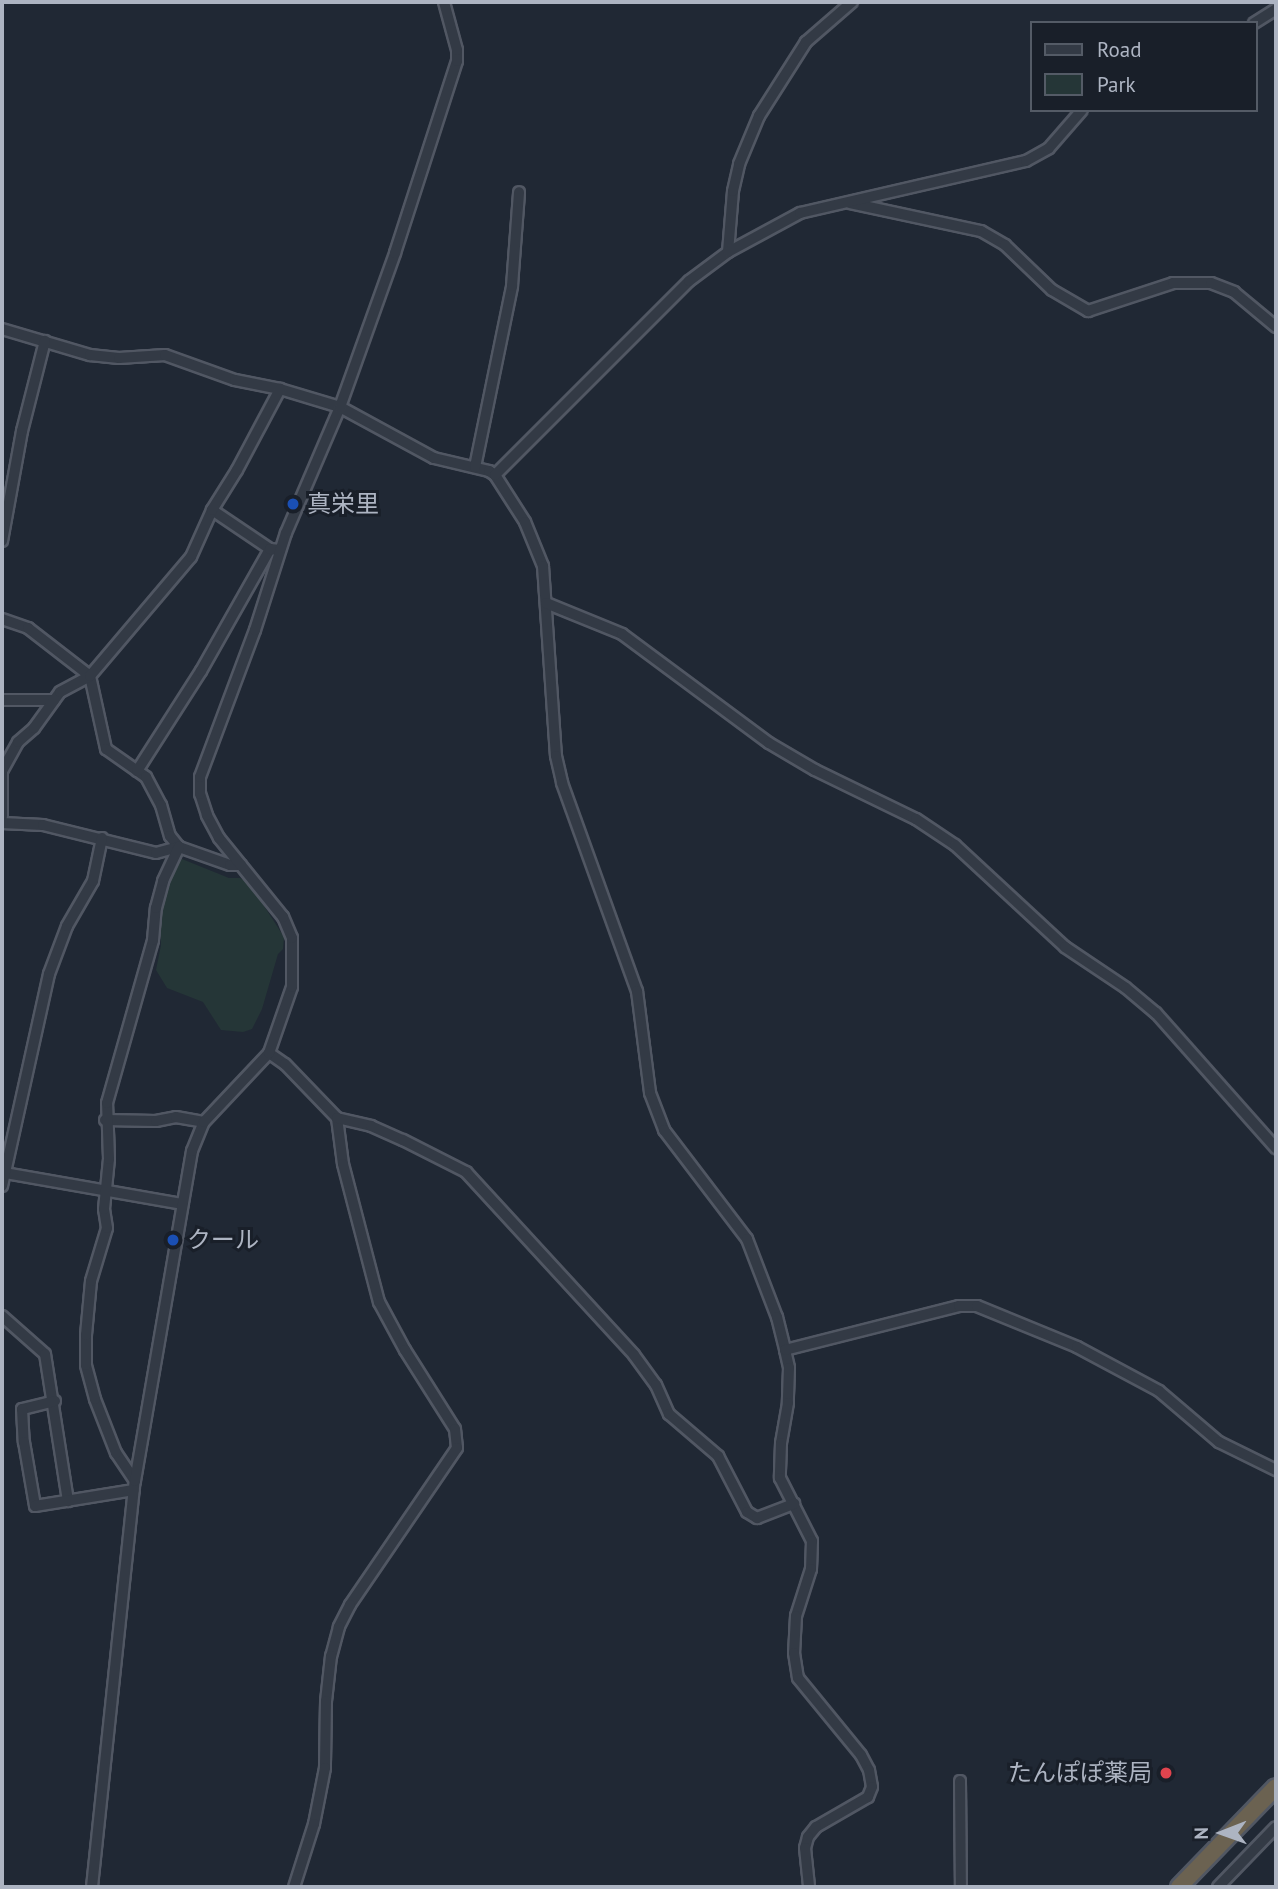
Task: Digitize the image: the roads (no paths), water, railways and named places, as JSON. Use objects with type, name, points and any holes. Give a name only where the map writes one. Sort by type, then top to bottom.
[{"type":"highway","points":[[1178,1887],[1276,1787]]},
{"type":"street","points":[[138,771],[275,550],[340,407],[395,253],[457,61],[457,50],[444,2]]},
{"type":"street","points":[[728,252],[733,191],[739,164],[759,116],[806,42],[852,2]]},
{"type":"street","points":[[1257,21],[1276,9]]},
{"type":"street","points":[[495,475],[689,281],[728,252],[800,213],[1026,161],[1049,148],[1081,112]]},
{"type":"street","points":[[475,467],[512,286],[519,192]]},
{"type":"street","points":[[847,202],[981,231],[1005,245],[1052,290],[1088,311],[1173,283],[1211,283],[1234,292],[1276,327]]},
{"type":"street","points":[[2,329],[104,357],[165,355],[235,380],[280,389],[340,407],[411,448],[434,458],[475,467],[495,475],[525,522],[540,552],[556,756],[562,783],[637,991],[650,1093],[664,1130],[747,1239],[777,1317],[789,1368],[780,1478],[812,1541],[811,1569],[796,1616],[794,1653],[798,1678],[861,1755],[869,1770],[872,1787],[868,1797],[816,1827],[808,1837],[805,1848],[809,1887]]},
{"type":"street","points":[[2,541],[22,431],[45,341]]},
{"type":"street","points":[[2,816],[2,771],[18,742],[34,728],[60,692],[90,676],[191,557],[212,510],[237,470],[280,389]]},
{"type":"street","points":[[212,510],[275,550]]},
{"type":"street","points":[[92,1887],[134,1485],[192,1151],[204,1122],[269,1053],[292,987],[292,938],[283,917],[219,838],[200,794],[200,777],[255,630],[275,550]]},
{"type":"street","points":[[546,603],[622,634],[769,743],[815,770],[916,819],[955,845],[1065,947],[1126,988],[1156,1013],[1276,1148]]},
{"type":"street","points":[[2,619],[28,628],[90,676],[106,749],[146,777],[161,805],[170,836],[179,848]]},
{"type":"street","points":[[2,700],[54,700]]},
{"type":"street","points":[[2,823],[43,825],[156,853],[179,848],[230,865],[241,865]]},
{"type":"street","points":[[2,1185],[49,974],[67,926],[93,881],[102,838]]},
{"type":"street","points":[[134,1485],[116,1453],[95,1399],[86,1365],[92,1281],[107,1228],[104,1209],[109,1159],[105,1119],[107,1103],[131,1008],[153,940],[156,908],[163,881],[179,848]]},
{"type":"street","points":[[269,1053],[285,1065],[337,1118],[382,1131],[449,1161],[466,1172],[634,1355],[656,1385],[669,1415],[718,1456],[747,1512],[757,1518],[794,1504]]},
{"type":"street","points":[[105,1119],[156,1121],[176,1117],[204,1122]]},
{"type":"street","points":[[294,1887],[314,1824],[325,1768],[326,1700],[331,1656],[339,1627],[350,1605],[457,1448],[455,1429],[405,1350],[379,1302],[342,1164],[337,1118]]},
{"type":"street","points":[[5,1173],[183,1204]]},
{"type":"street","points":[[785,1350],[959,1306],[977,1306],[1077,1347],[1160,1391],[1219,1442],[1276,1470]]},
{"type":"street","points":[[2,1316],[45,1354],[55,1401],[68,1501]]},
{"type":"street","points":[[55,1401],[22,1409],[24,1443],[35,1506],[134,1485]]},
{"type":"street","points":[[960,1781],[961,1887]]},
{"type":"street","points":[[1218,1887],[1276,1827]]},
{"type":"place","name":"真栄里","points":[[293,504]]},
{"type":"place","name":"クール","points":[[173,1240]]},
{"type":"place","name":"たんぽぽ薬局","points":[[1166,1773]]}]
